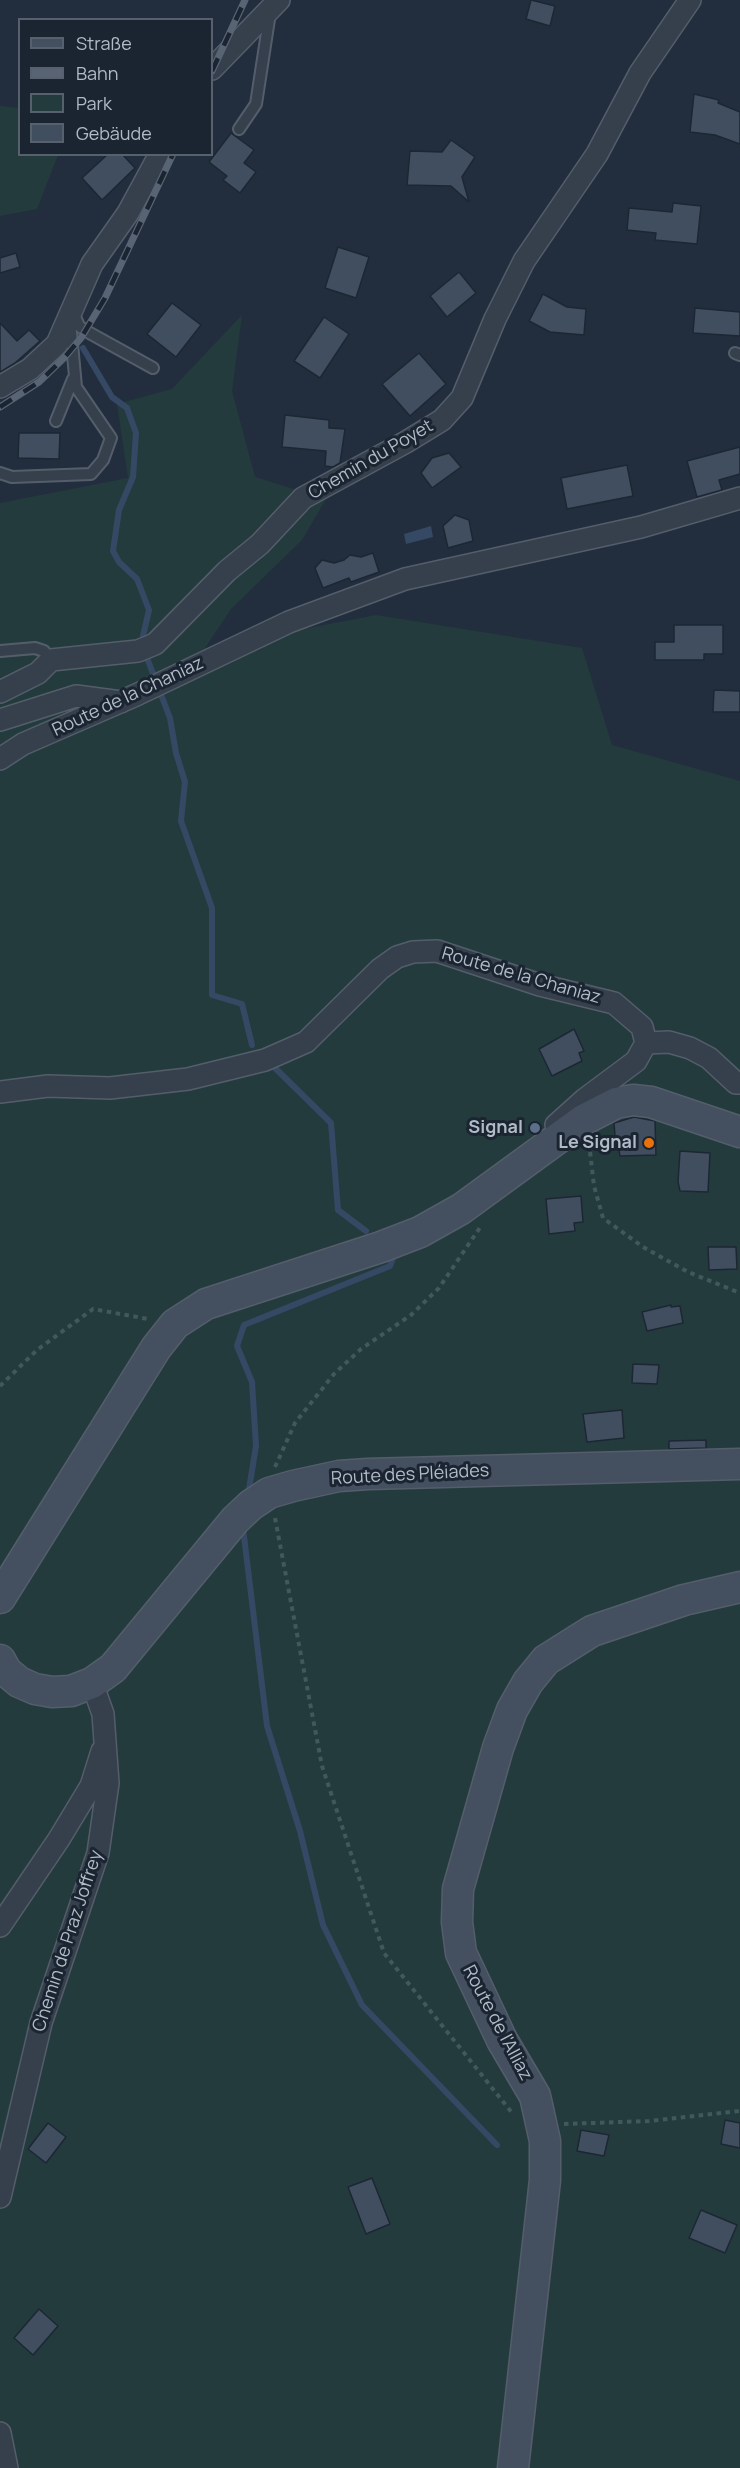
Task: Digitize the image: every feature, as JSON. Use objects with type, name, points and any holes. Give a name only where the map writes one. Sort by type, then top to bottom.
[{"type":"street","name":"Chemin du Poyet","points":[[51,660],[147,648],[226,571],[261,544],[303,498],[442,420],[462,398],[495,319],[524,261],[597,154],[640,73],[690,0]]},
{"type":"street","points":[[213,68],[274,5]]},
{"type":"street","points":[[0,387],[30,369],[57,344],[92,264],[128,213],[159,156]]},
{"type":"street","name":"Route de la Chaniaz","points":[[0,759],[23,744],[129,698],[289,622],[405,579],[641,527],[740,498]]},
{"type":"street","points":[[0,692],[38,673],[51,660]]},
{"type":"street","points":[[0,720],[76,696],[129,698]]},
{"type":"street","name":"Route de la Chaniaz","points":[[0,1092],[48,1086],[110,1088],[188,1079],[265,1060],[306,1042],[380,969],[397,957],[413,952],[437,951],[540,986],[614,1003],[642,1027],[646,1044]]},
{"type":"street","points":[[533,1158],[538,1142],[585,1099],[636,1061],[646,1044],[669,1042],[690,1048],[709,1058],[740,1083]]},
{"type":"street","points":[[0,1598],[138,1376],[175,1324],[206,1304],[420,1232],[461,1209],[583,1120],[616,1103],[633,1100],[673,1107],[722,1128],[740,1132]]},
{"type":"street","name":"Route des Pléiades","points":[[0,1660],[6,1671],[19,1682],[35,1689],[52,1692],[71,1691],[92,1683],[113,1668],[223,1532],[250,1505],[269,1493],[339,1476],[368,1474],[740,1464]]},
{"type":"street","name":"Route de l'Alliaz","points":[[513,2468],[545,2180],[546,2158],[543,2126],[535,2096],[481,1999],[461,1953],[456,1906],[458,1889],[506,1727],[520,1695],[546,1660],[566,1645],[592,1631],[651,1610],[705,1594],[740,1587]]},
{"type":"street","name":"Chemin de Praz Joffrey","points":[[0,2197],[41,2023],[98,1853],[108,1783],[106,1737],[101,1706],[92,1683]]},
{"type":"street","points":[[0,1926],[59,1839],[91,1786],[106,1737]]},
{"type":"street","points":[[0,2433],[7,2468]]},
{"type":"lane","points":[[239,129],[256,104],[274,5]]},
{"type":"lane","points":[[70,313],[79,326],[86,331],[153,368]]},
{"type":"lane","points":[[0,474],[12,477],[91,474],[103,460],[111,438],[76,387],[70,313]]},
{"type":"lane","points":[[56,421],[69,394],[74,376]]},
{"type":"lane","points":[[0,651],[35,648],[44,651],[51,660]]},
{"type":"path","points":[[583,1120],[592,1153],[594,1186],[603,1218],[643,1248],[688,1272],[727,1290],[740,1293]]},
{"type":"path","points":[[485,1221],[439,1288],[411,1315],[361,1349],[334,1374],[295,1423],[274,1470],[269,1493],[286,1570],[322,1766],[384,1953],[527,2132],[543,2126],[649,2121],[740,2111]]},
{"type":"path","points":[[0,1386],[37,1350],[93,1310],[175,1324]]},
{"type":"green space","points":[[0,106],[18,108],[18,156],[58,156],[37,209],[0,216]]},
{"type":"green space","points":[[242,315],[232,391],[255,477],[326,499],[302,540],[231,609],[205,648],[376,615],[582,648],[612,745],[740,781],[740,2468],[0,2468],[0,503],[128,478],[117,404],[172,389]]},
{"type":"water","points":[[431,526],[433,537],[406,544],[404,534]]},
{"type":"building","points":[[531,0],[555,6],[550,26],[526,19]]},
{"type":"building","points":[[694,94],[719,100],[718,103],[740,112],[740,144],[715,135],[690,132]]},
{"type":"building","points":[[231,133],[254,150],[244,163],[256,172],[240,193],[223,180],[227,176],[209,162]]},
{"type":"building","points":[[451,140],[475,157],[462,177],[469,202],[451,186],[407,185],[410,151],[442,152]]},
{"type":"building","points":[[106,156],[124,156],[135,168],[102,200],[82,178]]},
{"type":"building","points":[[673,203],[701,206],[697,244],[655,240],[656,233],[627,230],[629,208],[672,212]]},
{"type":"building","points":[[338,247],[369,257],[356,298],[325,288]]},
{"type":"building","points":[[16,253],[20,267],[0,273],[0,258]]},
{"type":"building","points":[[459,272],[476,293],[447,317],[430,296]]},
{"type":"building","points":[[543,294],[567,307],[586,309],[584,335],[550,332],[529,321]]},
{"type":"building","points":[[172,303],[201,325],[176,357],[147,334]]},
{"type":"building","points":[[695,308],[740,312],[740,336],[693,333]]},
{"type":"building","points":[[324,317],[349,334],[320,378],[294,361]]},
{"type":"building","points":[[0,323],[17,341],[29,330],[40,341],[15,363],[0,372]]},
{"type":"building","points":[[419,353],[446,384],[410,416],[382,384]]},
{"type":"building","points":[[285,415],[329,420],[329,428],[345,429],[340,463],[333,467],[325,466],[326,451],[282,447]]},
{"type":"building","points":[[19,433],[60,433],[59,459],[18,458]]},
{"type":"building","points":[[740,447],[740,474],[719,480],[722,490],[697,497],[687,461]]},
{"type":"building","points":[[449,453],[461,467],[432,488],[421,473],[432,458]]},
{"type":"building","points":[[627,465],[633,496],[567,509],[561,478]]},
{"type":"building","points":[[455,515],[469,520],[473,541],[448,548],[443,526]]},
{"type":"building","points":[[373,553],[379,572],[351,582],[349,578],[323,588],[315,568],[322,560],[334,563],[350,555],[361,557]]},
{"type":"building","points":[[674,625],[723,625],[723,654],[704,654],[704,660],[655,660],[655,642],[674,642]]},
{"type":"building","points":[[714,690],[740,691],[740,712],[713,712]]},
{"type":"building","points":[[574,1029],[584,1051],[579,1053],[582,1061],[552,1076],[539,1049]]},
{"type":"building","points":[[634,1117],[655,1121],[656,1155],[620,1156],[619,1150],[616,1149],[614,1123]]},
{"type":"building","points":[[680,1151],[710,1153],[708,1192],[680,1191],[678,1182]]},
{"type":"building","points":[[581,1196],[583,1222],[574,1223],[575,1231],[549,1234],[546,1199]]},
{"type":"building","points":[[708,1247],[736,1247],[737,1269],[709,1270]]},
{"type":"building","points":[[671,1305],[671,1307],[680,1306],[683,1323],[647,1331],[642,1312]]},
{"type":"building","points":[[633,1364],[659,1365],[657,1384],[632,1383]]},
{"type":"building","points":[[622,1410],[624,1438],[587,1442],[583,1414]]},
{"type":"building","points":[[706,1440],[706,1448],[669,1449],[669,1441]]},
{"type":"building","points":[[725,2120],[740,2123],[740,2148],[721,2144]]},
{"type":"building","points":[[48,2123],[66,2137],[46,2163],[28,2149]]},
{"type":"building","points":[[581,2130],[609,2135],[604,2156],[577,2151]]},
{"type":"building","points":[[372,2178],[390,2224],[366,2234],[348,2187]]},
{"type":"building","points":[[701,2210],[737,2225],[725,2253],[689,2238]]},
{"type":"building","points":[[39,2309],[58,2326],[33,2355],[14,2338]]},
{"type":"waterway","points":[[83,348],[112,397],[127,408],[136,433],[133,477],[119,510],[113,551],[119,562],[137,579],[149,610],[143,636],[147,658],[170,718],[176,753],[185,782],[181,821],[212,908],[212,995],[242,1004],[252,1045]]},
{"type":"waterway","points":[[271,1064],[331,1123],[338,1210],[366,1231]]},
{"type":"waterway","points":[[249,1489],[256,1446],[252,1382],[237,1346],[244,1325],[390,1266],[395,1253]]},
{"type":"waterway","points":[[243,1528],[267,1726],[300,1831],[323,1925],[362,2005],[497,2145]]},
{"type":"railway","points":[[213,69],[245,0]]},
{"type":"railway","points":[[0,407],[39,382],[81,338],[105,298],[172,156]]},
{"type":"place","name":"Signal","points":[[535,1128]]},
{"type":"place","name":"Le Signal","points":[[649,1143]]}]
